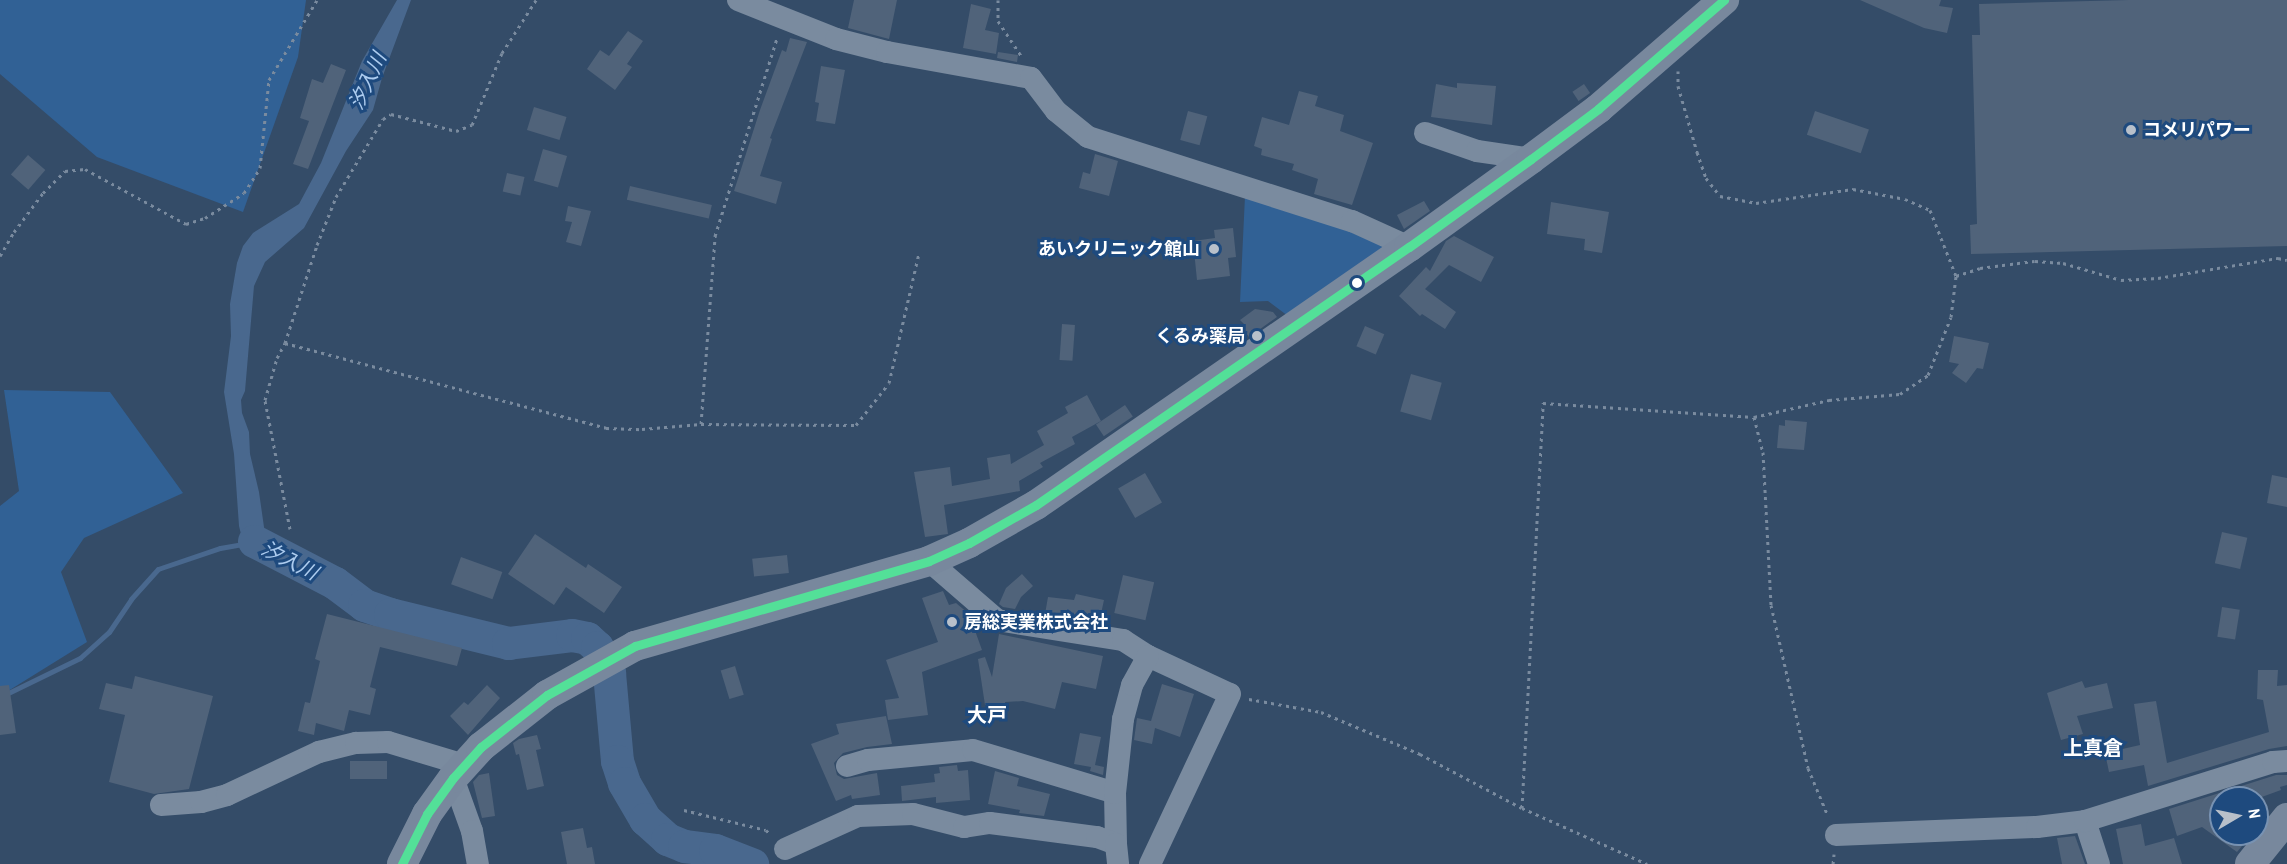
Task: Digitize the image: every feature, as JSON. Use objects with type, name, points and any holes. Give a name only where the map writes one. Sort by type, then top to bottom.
[{"type":"main road","points":[[402,864],[427,814],[458,772],[481,747],[547,695],[635,646],[929,561],[969,543],[1036,505],[1409,247],[1531,159],[1598,109],[1724,0]]},
{"type":"main road","points":[[2250,864],[2287,818]]},
{"type":"street","points":[[738,0],[836,39],[887,52],[1031,78],[1056,111],[1088,137],[1352,221],[1409,247]]},
{"type":"street","points":[[1425,133],[1477,151],[1531,159]]},
{"type":"street","points":[[929,561],[997,620],[1123,640],[1148,656],[1230,694],[1150,864]]},
{"type":"street","points":[[1117,854],[1115,793],[1123,719],[1132,685],[1148,656]]},
{"type":"street","points":[[161,805],[201,802],[226,795],[319,752],[356,743],[388,742],[458,772],[478,864]]},
{"type":"street","points":[[847,766],[868,760],[973,750],[1115,793]]},
{"type":"street","points":[[1836,835],[2037,827],[2085,821],[2273,762],[2287,762]]},
{"type":"street","points":[[784,849],[858,816],[913,814],[964,827],[990,823],[1097,837],[1117,854]]},
{"type":"street","points":[[2085,821],[2099,864]]},
{"type":"path","points":[[0,256],[14,232],[43,194],[65,171],[85,169],[186,224],[205,218],[244,193],[260,168],[269,80],[317,0]]},
{"type":"path","points":[[290,529],[265,400],[277,358],[285,343],[317,245],[336,198],[383,119],[391,114],[456,131],[472,126],[502,52],[536,0]]},
{"type":"path","points":[[998,0],[998,21],[1020,51],[1031,78]]},
{"type":"path","points":[[701,424],[715,236],[783,19]]},
{"type":"path","points":[[1522,808],[1543,403],[1754,417],[1829,400],[1900,394],[1928,375],[1951,317],[1956,276],[1930,210],[1905,199],[1853,189],[1756,203],[1720,196],[1706,178],[1678,86],[1677,43]]},
{"type":"path","points":[[285,343],[597,427],[642,429],[701,424],[856,425],[889,383],[919,253]]},
{"type":"path","points":[[1956,276],[1980,268],[2035,261],[2063,263],[2121,279],[2158,279],[2278,258],[2287,260]]},
{"type":"path","points":[[1754,417],[1764,452],[1771,605],[1808,768],[1836,835],[1833,864]]},
{"type":"path","points":[[1230,694],[1321,712],[1420,754],[1522,808],[1647,864]]},
{"type":"path","points":[[684,810],[766,830],[784,849]]},
{"type":"shaded area","points":[[0,0],[306,0],[298,57],[243,212],[97,157],[0,74]]},
{"type":"shaded area","points":[[1245,196],[1295,210],[1388,247],[1288,316],[1268,301],[1240,302]]},
{"type":"shaded area","points":[[4,390],[110,392],[183,493],[84,538],[61,572],[87,642],[0,696],[0,506],[19,491]]},
{"type":"water","points":[[397,0],[411,0],[382,78],[373,110],[346,151],[304,228],[265,262],[254,286],[245,391],[241,400],[242,413],[249,432],[250,454],[259,492],[265,534],[292,563],[275,559],[250,546],[242,538],[239,526],[234,454],[224,392],[231,336],[230,304],[237,263],[243,246],[253,233],[299,204],[321,163],[362,61]]},
{"type":"building","points":[[854,0],[897,0],[889,39],[848,28]]},
{"type":"building","points":[[1860,0],[1941,0],[1939,6],[1953,8],[1947,33],[1924,28]]},
{"type":"building","name":"コメリパワー","points":[[2129,0],[2287,0],[2287,246],[1971,254],[1970,225],[1977,224],[1972,35],[1980,35],[1979,4]]},
{"type":"building","points":[[971,4],[991,9],[985,30],[999,33],[996,54],[963,48]]},
{"type":"building","points":[[628,31],[643,41],[627,64],[632,67],[615,90],[587,69],[600,50],[609,56]]},
{"type":"building","points":[[790,38],[807,42],[770,138],[772,139],[760,176],[782,182],[776,204],[734,191],[760,110],[782,50],[786,52]]},
{"type":"building","points":[[998,52],[1018,55],[1017,62],[997,58]]},
{"type":"building","points":[[331,64],[346,70],[308,169],[293,164],[309,121],[300,118],[312,79],[323,83]]},
{"type":"building","points":[[821,66],[845,70],[835,124],[816,121],[819,103],[815,102]]},
{"type":"building","points":[[1457,83],[1496,86],[1492,125],[1431,117],[1436,84],[1457,88]]},
{"type":"building","points":[[1584,84],[1590,93],[1579,101],[1572,92]]},
{"type":"building","points":[[1299,91],[1318,96],[1315,106],[1344,115],[1340,131],[1373,143],[1352,205],[1314,194],[1318,179],[1292,170],[1294,164],[1261,155],[1262,149],[1254,146],[1262,117],[1289,125]]},
{"type":"building","points":[[534,107],[567,117],[559,140],[527,130]]},
{"type":"building","points":[[1188,111],[1207,116],[1200,145],[1180,140]]},
{"type":"building","points":[[1815,111],[1869,130],[1861,153],[1807,135]]},
{"type":"building","points":[[543,149],[567,156],[558,188],[534,181]]},
{"type":"building","points":[[1095,154],[1118,161],[1109,196],[1079,188],[1083,172],[1090,174]]},
{"type":"building","points":[[28,155],[45,170],[28,190],[11,175]]},
{"type":"building","points":[[507,173],[525,177],[520,196],[503,192]]},
{"type":"building","points":[[630,186],[712,205],[709,219],[627,200]]},
{"type":"building","points":[[1424,201],[1430,211],[1404,229],[1397,215]]},
{"type":"building","points":[[1551,202],[1609,212],[1602,253],[1584,250],[1585,239],[1547,234]]},
{"type":"building","points":[[568,206],[591,211],[581,246],[566,242],[572,222],[565,221]]},
{"type":"building","name":"あいクリニック館山","points":[[1233,228],[1236,257],[1228,258],[1230,276],[1197,280],[1193,241],[1215,238],[1214,230]]},
{"type":"building","points":[[1454,236],[1494,257],[1481,282],[1449,265],[1425,289],[1456,312],[1445,329],[1422,314],[1420,316],[1399,296],[1426,267],[1430,271],[1446,241]]},
{"type":"building","name":"くるみ薬局","points":[[1255,309],[1273,312],[1277,317],[1249,337],[1241,326],[1244,324],[1240,320]]},
{"type":"building","points":[[1062,324],[1075,325],[1072,361],[1059,360]]},
{"type":"building","points":[[1365,326],[1384,334],[1376,354],[1356,346]]},
{"type":"building","points":[[1954,336],[1989,343],[1983,369],[1977,368],[1966,383],[1952,373],[1959,364],[1949,362]]},
{"type":"building","points":[[1411,374],[1442,383],[1431,420],[1400,411]]},
{"type":"building","points":[[1087,395],[1101,421],[1072,437],[1075,444],[1040,463],[1043,467],[1019,481],[1020,491],[944,505],[948,534],[925,537],[914,472],[950,467],[952,486],[990,479],[987,458],[1010,454],[1011,464],[1044,445],[1037,431],[1068,413],[1065,407]]},
{"type":"building","points":[[1125,405],[1133,417],[1104,436],[1096,425]]},
{"type":"building","points":[[1785,420],[1807,422],[1804,450],[1777,448],[1779,425],[1785,426]]},
{"type":"building","points":[[1145,473],[1162,502],[1135,518],[1118,488]]},
{"type":"building","points":[[2272,475],[2287,478],[2287,507],[2267,503]]},
{"type":"building","points":[[2222,532],[2247,538],[2240,569],[2215,563]]},
{"type":"building","points":[[535,534],[586,568],[588,564],[622,587],[604,613],[566,587],[554,605],[508,574]]},
{"type":"building","points":[[787,555],[789,573],[754,577],[752,559]]},
{"type":"building","points":[[461,557],[502,572],[492,599],[451,584]]},
{"type":"building","points":[[1022,574],[1033,586],[1021,597],[1015,609],[1003,607],[999,604],[1006,588]]},
{"type":"building","points":[[1123,575],[1154,582],[1145,620],[1114,613]]},
{"type":"building","name":"房総実業株式会社","points":[[943,591],[949,605],[956,603],[969,614],[982,650],[922,672],[928,715],[888,720],[885,700],[899,698],[886,660],[938,642],[922,598]]},
{"type":"building","points":[[1076,594],[1104,600],[1099,623],[1045,614],[1048,597],[1074,600]]},
{"type":"building","points":[[2222,607],[2240,610],[2235,639],[2217,637]]},
{"type":"building","points":[[327,614],[462,648],[457,666],[380,647],[370,687],[376,689],[370,715],[349,710],[344,731],[316,723],[314,735],[298,731],[305,702],[310,703],[320,661],[315,659]]},
{"type":"building","points":[[999,634],[1103,656],[1096,689],[1062,682],[1055,709],[1023,701],[1005,702],[1006,709],[990,712],[989,705],[985,705],[978,659],[985,657],[992,677]]},
{"type":"building","points":[[735,666],[744,695],[729,699],[721,670]]},
{"type":"building","points":[[2258,670],[2278,670],[2277,686],[2287,685],[2287,746],[2269,749],[2148,786],[2144,765],[2109,772],[2105,753],[2140,745],[2134,704],[2156,701],[2167,763],[2269,732],[2263,700],[2257,699]]},
{"type":"building","points":[[135,676],[213,696],[189,789],[154,794],[109,782],[125,715],[99,709],[106,683],[132,689]]},
{"type":"building","points":[[2082,681],[2085,688],[2107,683],[2113,708],[2077,716],[2083,734],[2061,740],[2047,693]]},
{"type":"building","points":[[1162,684],[1194,694],[1180,737],[1155,728],[1152,744],[1134,740],[1137,718],[1151,721]]},
{"type":"building","points":[[9,685],[16,733],[0,735],[0,686]]},
{"type":"building","points":[[487,685],[500,698],[468,735],[450,716],[464,702],[468,705]]},
{"type":"building","points":[[886,716],[892,744],[843,753],[834,763],[837,775],[844,779],[877,773],[880,795],[852,799],[851,795],[836,801],[811,744],[839,734],[836,724]]},
{"type":"building","points":[[1080,733],[1101,737],[1095,765],[1104,767],[1103,775],[1090,771],[1091,767],[1074,764]]},
{"type":"building","points":[[537,735],[541,749],[536,750],[544,786],[527,790],[519,754],[516,755],[513,743],[519,739]]},
{"type":"building","points":[[350,761],[387,761],[387,779],[350,779]]},
{"type":"building","points":[[957,765],[958,771],[968,770],[970,800],[936,803],[936,797],[902,801],[901,786],[935,782],[934,774],[940,773],[939,767]]},
{"type":"building","points":[[995,771],[1019,778],[1017,786],[1050,794],[1044,816],[1019,813],[1020,810],[988,804]]},
{"type":"building","points":[[489,773],[495,816],[482,818],[473,782],[479,775]]},
{"type":"building","points":[[2276,775],[2287,775],[2287,785],[2269,794],[2269,786],[2241,786]]},
{"type":"building","points":[[2209,796],[2209,832],[2202,827],[2177,836],[2169,809]]},
{"type":"building","points":[[2141,824],[2145,846],[2174,838],[2182,864],[2123,864],[2116,829]]},
{"type":"building","points":[[583,828],[587,848],[592,847],[595,864],[567,864],[561,832]]},
{"type":"building","points":[[2075,836],[2085,864],[2062,864],[2057,838]]},
{"type":"building","points":[[2229,846],[2242,846],[2237,852]]},
{"type":"waterway","name":"汐入川","points":[[254,541],[335,583],[364,605],[390,614],[508,643],[572,635],[587,638],[597,647],[609,673],[617,761],[624,783],[645,819],[667,839],[684,846],[715,850],[752,864]]},
{"type":"waterway","points":[[0,697],[80,658],[109,632],[131,599],[158,569],[220,548],[253,542]]},
{"type":"transit line","points":[[402,864],[427,814],[453,778],[481,747],[547,695],[635,646],[929,561],[969,543],[1036,505],[1409,247],[1531,159],[1598,109],[1724,0]]},
{"type":"place","name":"コメリパワー","points":[[2131,130]]},
{"type":"place","name":"あいクリニック館山","points":[[1214,249]]},
{"type":"place","name":"くるみ薬局","points":[[1257,336]]},
{"type":"place","name":"房総実業株式会社","points":[[952,622]]},
{"type":"district","name":"大戸","points":[[987,714]]},
{"type":"district","name":"上真倉","points":[[2093,747]]}]
